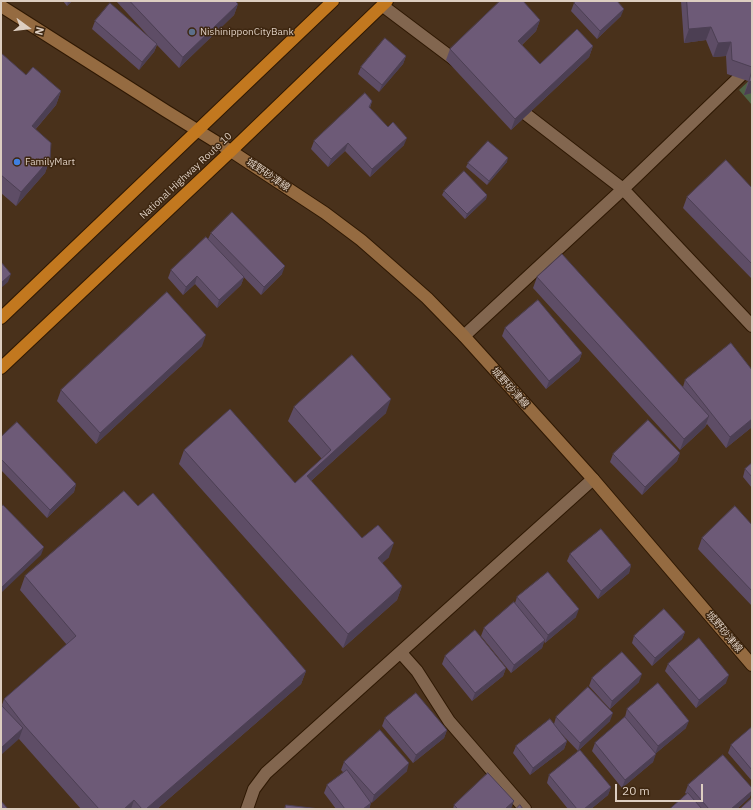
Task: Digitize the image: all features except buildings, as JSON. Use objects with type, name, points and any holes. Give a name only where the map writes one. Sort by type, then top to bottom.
[{"type":"highway","points":[[1,318],[333,1]]},
{"type":"highway","name":"National Highway Route 10","points":[[1,368],[385,3]]},
{"type":"main road","name":"城野砂津線","points":[[1,6],[231,151],[325,213],[361,240],[427,298],[464,336],[593,479],[752,665]]},
{"type":"street","points":[[385,3],[467,69]]},
{"type":"street","points":[[464,336],[623,189],[752,65]]},
{"type":"street","points":[[504,98],[623,189],[752,326]]},
{"type":"street","points":[[247,809],[254,789],[266,773],[593,479]]},
{"type":"street","points":[[400,653],[418,671],[449,721],[525,809]]},
{"type":"green space","points":[[752,78],[752,105],[739,90]]},
{"type":"place","name":"NishinipponCityBank","points":[[192,32]]},
{"type":"place","name":"FamilyMart","points":[[17,162]]}]
